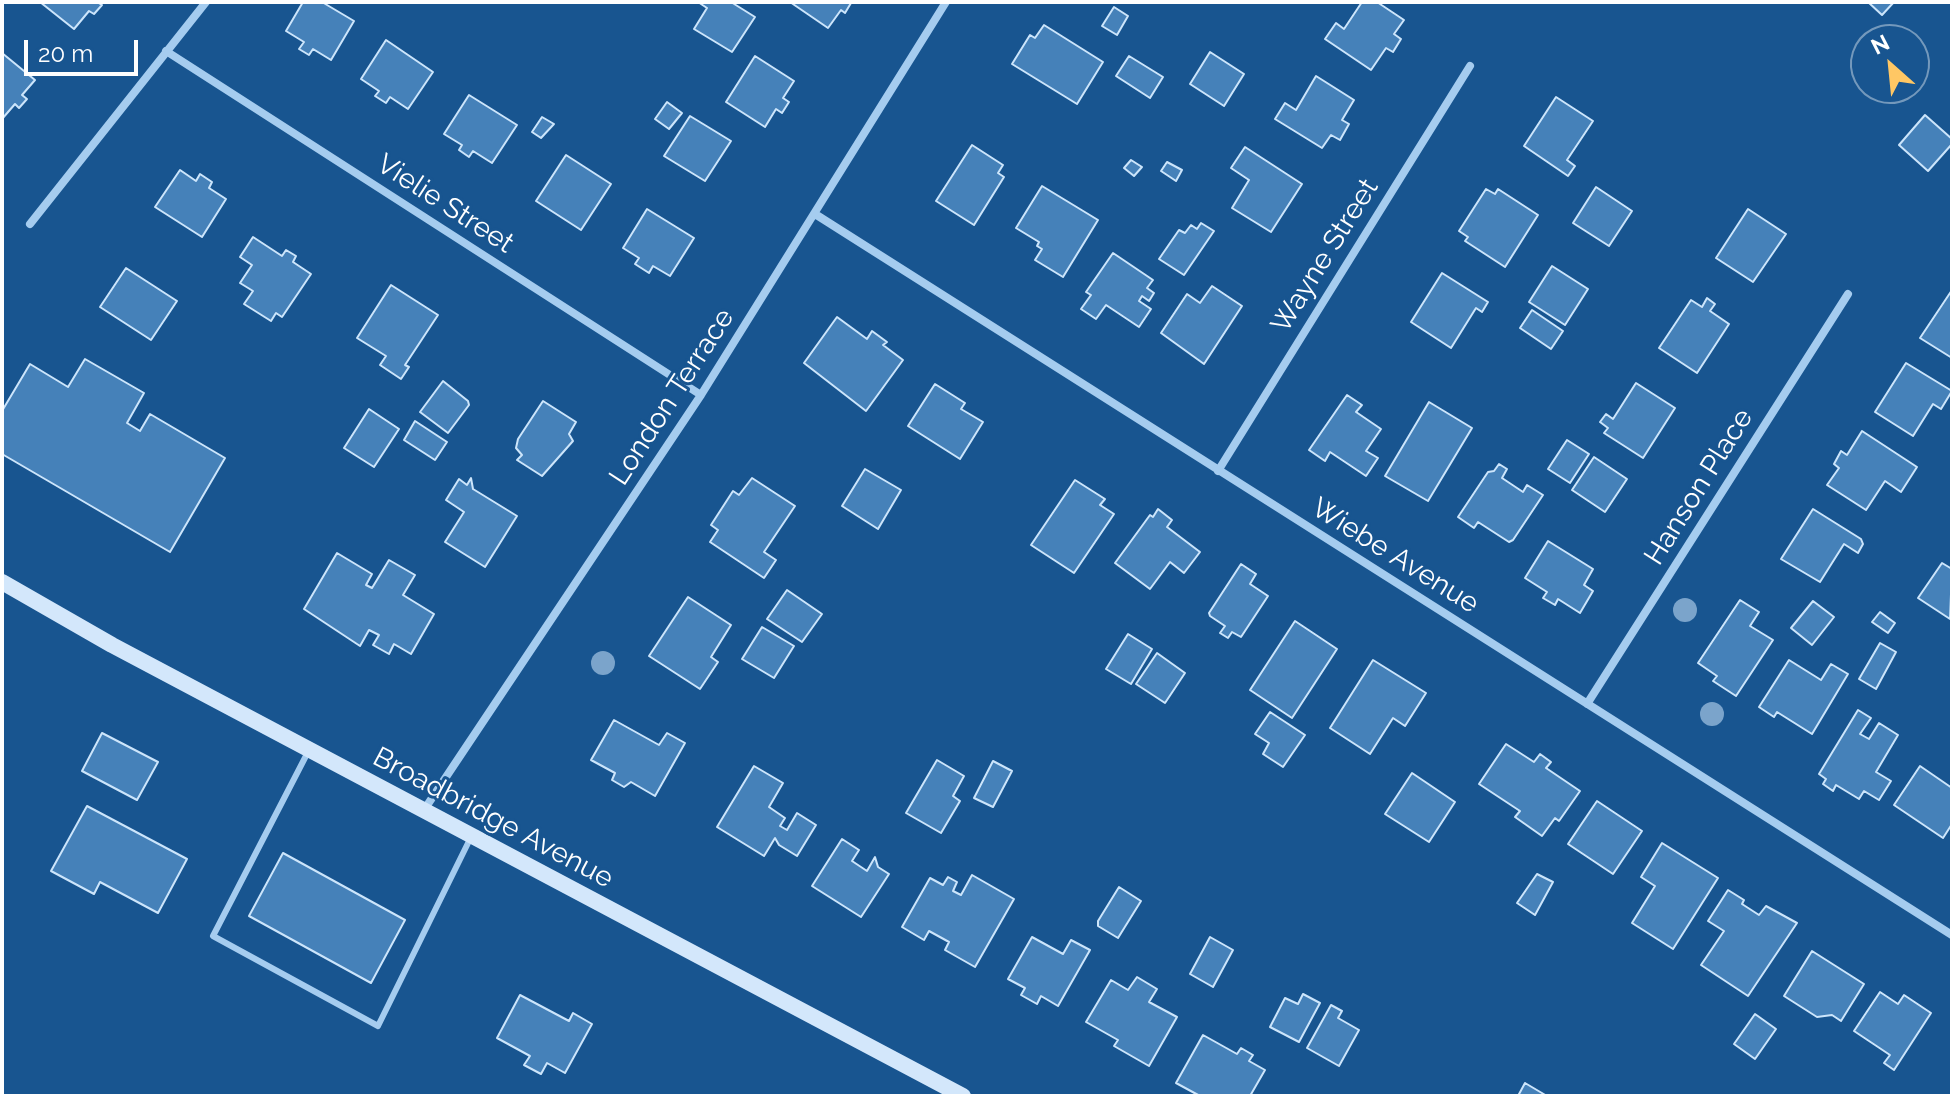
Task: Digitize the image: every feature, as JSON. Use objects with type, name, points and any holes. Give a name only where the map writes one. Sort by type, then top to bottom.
[{"type":"main road","name":"Broadbridge Avenue","points":[[2,582],[112,645],[963,1096]]},
{"type":"street","points":[[30,224],[206,2]]},
{"type":"street","name":"London Terrace","points":[[424,810],[701,395],[946,2]]},
{"type":"street","name":"Vielie Street","points":[[166,51],[701,395]]},
{"type":"street","name":"Wayne Street","points":[[1218,471],[1470,66]]},
{"type":"street","name":"Wiebe Avenue","points":[[815,214],[1952,935]]},
{"type":"street","name":"Hanson Place","points":[[1587,704],[1848,294]]},
{"type":"lane","points":[[309,750],[213,936],[378,1026],[472,836]]},
{"type":"building","points":[[40,2],[97,2],[102,5],[94,14],[89,11],[74,29]]},
{"type":"building","points":[[303,2],[322,2],[354,21],[331,60],[313,49],[309,55],[299,49],[304,42],[286,31]]},
{"type":"building","points":[[698,2],[731,2],[755,17],[732,52],[694,29],[707,8]]},
{"type":"building","points":[[790,2],[851,3],[845,13],[841,10],[828,28]]},
{"type":"building","points":[[1362,2],[1377,2],[1404,20],[1394,34],[1401,39],[1393,52],[1386,48],[1371,70],[1325,39],[1336,23],[1344,29]]},
{"type":"building","points":[[1868,2],[1894,2],[1882,15]]},
{"type":"building","points":[[1114,7],[1128,16],[1117,35],[1102,26]]},
{"type":"building","points":[[1044,25],[1103,62],[1077,104],[1012,64],[1030,35],[1035,38]]},
{"type":"building","points":[[386,40],[433,72],[408,109],[390,97],[386,103],[375,96],[379,91],[361,79]]},
{"type":"building","points":[[1210,52],[1244,74],[1224,106],[1190,84]]},
{"type":"building","points":[[2,53],[35,80],[22,95],[27,99],[19,108],[15,104],[2,119]]},
{"type":"building","points":[[755,56],[794,81],[783,98],[789,102],[782,113],[776,109],[765,127],[726,102]]},
{"type":"building","points":[[1129,56],[1163,77],[1150,98],[1116,76]]},
{"type":"building","points":[[1316,76],[1354,100],[1342,120],[1349,124],[1340,140],[1331,135],[1322,148],[1275,119],[1285,103],[1296,110]]},
{"type":"building","points":[[469,95],[517,125],[492,163],[473,151],[469,157],[459,150],[462,145],[444,134]]},
{"type":"building","points":[[1556,97],[1593,121],[1567,160],[1575,166],[1568,176],[1524,146]]},
{"type":"building","points":[[667,102],[682,113],[669,129],[655,119]]},
{"type":"building","points":[[1925,115],[1952,139],[1952,144],[1928,171],[1899,145]]},
{"type":"building","points":[[690,116],[731,141],[705,181],[664,156]]},
{"type":"building","points":[[542,117],[554,124],[541,138],[532,132]]},
{"type":"building","points":[[972,145],[1003,165],[998,173],[1004,177],[974,225],[936,201]]},
{"type":"building","points":[[1245,147],[1302,184],[1271,232],[1232,208],[1249,180],[1231,168]]},
{"type":"building","points":[[566,155],[611,184],[581,230],[536,201]]},
{"type":"building","points":[[1131,160],[1142,167],[1134,176],[1124,168]]},
{"type":"building","points":[[1167,162],[1182,170],[1176,181],[1161,171]]},
{"type":"building","points":[[180,170],[196,181],[200,174],[212,182],[209,188],[226,199],[202,237],[155,207]]},
{"type":"building","points":[[1042,186],[1098,220],[1063,277],[1035,260],[1042,249],[1037,246],[1039,242],[1016,228]]},
{"type":"building","points":[[1596,187],[1632,211],[1609,246],[1573,223]]},
{"type":"building","points":[[1486,189],[1495,194],[1498,189],[1538,215],[1505,267],[1465,241],[1468,237],[1459,231]]},
{"type":"building","points":[[647,209],[694,238],[670,276],[653,266],[649,273],[635,264],[639,258],[623,248]]},
{"type":"building","points":[[1748,209],[1786,234],[1753,282],[1716,258]]},
{"type":"building","points":[[1201,223],[1214,231],[1184,275],[1159,259],[1179,230],[1185,233],[1191,225],[1197,229]]},
{"type":"building","points":[[253,237],[282,256],[286,250],[296,256],[293,262],[311,274],[282,317],[276,313],[271,321],[244,304],[253,291],[240,283],[252,265],[240,257]]},
{"type":"building","points":[[1113,253],[1153,280],[1147,288],[1154,293],[1149,301],[1142,296],[1139,301],[1151,309],[1139,327],[1106,305],[1096,319],[1081,309],[1091,295],[1086,292]]},
{"type":"building","points":[[1552,266],[1588,289],[1565,325],[1529,302]]},
{"type":"building","points":[[126,268],[177,301],[151,340],[100,307]]},
{"type":"building","points":[[1442,273],[1488,302],[1482,312],[1476,308],[1451,348],[1411,322]]},
{"type":"building","points":[[391,285],[438,315],[405,365],[409,367],[401,379],[380,365],[386,356],[357,338]]},
{"type":"building","points":[[1212,286],[1242,306],[1204,364],[1161,333],[1187,294],[1200,303]]},
{"type":"building","points":[[1952,290],[1952,358],[1920,338]]},
{"type":"building","points":[[1707,298],[1715,304],[1710,311],[1729,324],[1697,373],[1659,348],[1691,300],[1702,307]]},
{"type":"building","points":[[1532,310],[1563,331],[1551,349],[1520,328]]},
{"type":"building","points":[[837,317],[867,339],[872,331],[887,342],[883,345],[903,360],[866,411],[804,363]]},
{"type":"building","points":[[85,359],[144,393],[127,423],[140,431],[150,414],[225,458],[170,552],[2,454],[2,411],[30,364],[68,387]]},
{"type":"building","points":[[1906,363],[1952,391],[1941,409],[1933,404],[1913,436],[1875,412]]},
{"type":"building","points":[[443,381],[469,405],[448,433],[420,412]]},
{"type":"building","points":[[1636,383],[1675,408],[1643,458],[1604,433],[1608,428],[1600,422],[1606,414],[1613,419]]},
{"type":"building","points":[[935,384],[965,403],[961,409],[983,422],[960,459],[908,426]]},
{"type":"building","points":[[1347,395],[1362,405],[1356,412],[1381,429],[1366,451],[1378,458],[1366,476],[1330,452],[1325,461],[1309,450]]},
{"type":"building","points":[[543,401],[576,422],[569,434],[573,441],[542,476],[517,460],[522,455],[516,448],[518,439]]},
{"type":"building","points":[[1429,402],[1472,428],[1428,501],[1385,476]]},
{"type":"building","points":[[369,409],[399,429],[374,467],[344,448]]},
{"type":"building","points":[[415,421],[447,442],[435,460],[404,440]]},
{"type":"building","points":[[1862,431],[1917,467],[1901,492],[1885,481],[1866,510],[1827,485],[1839,468],[1834,464],[1841,451],[1847,455]]},
{"type":"building","points":[[1567,440],[1589,454],[1570,483],[1548,469]]},
{"type":"building","points":[[1594,457],[1627,479],[1605,512],[1572,490]]},
{"type":"building","points":[[1499,464],[1507,469],[1502,478],[1523,492],[1527,485],[1543,495],[1509,542],[1478,522],[1474,528],[1458,517],[1488,472],[1494,471]]},
{"type":"building","points":[[865,469],[901,490],[878,529],[842,506]]},
{"type":"building","points":[[471,478],[473,489],[517,516],[485,567],[445,542],[464,512],[446,500],[459,479],[467,485]]},
{"type":"building","points":[[752,478],[795,506],[764,552],[776,560],[764,578],[710,542],[718,530],[711,525],[733,491],[739,495]]},
{"type":"building","points":[[1075,480],[1105,499],[1100,505],[1114,514],[1074,573],[1031,545]]},
{"type":"building","points":[[1158,509],[1172,520],[1167,527],[1200,552],[1184,573],[1170,562],[1150,589],[1115,563],[1150,515],[1153,517]]},
{"type":"building","points":[[1813,509],[1861,539],[1863,544],[1858,553],[1844,544],[1820,582],[1781,559]]},
{"type":"building","points":[[1548,541],[1593,569],[1584,585],[1593,591],[1580,613],[1558,599],[1555,605],[1543,598],[1547,592],[1525,578]]},
{"type":"building","points":[[337,553],[372,574],[366,585],[372,588],[389,560],[415,575],[403,595],[434,614],[411,654],[394,644],[389,654],[373,645],[379,635],[369,630],[360,646],[304,609]]},
{"type":"building","points":[[1942,563],[1952,569],[1950,619],[1918,598]]},
{"type":"building","points":[[1241,564],[1256,574],[1250,584],[1268,596],[1241,637],[1232,632],[1228,638],[1220,633],[1225,626],[1209,613]]},
{"type":"building","points":[[787,590],[822,614],[802,642],[767,619]]},
{"type":"building","points":[[688,597],[731,625],[711,657],[718,662],[700,689],[649,656]]},
{"type":"building","points":[[1740,600],[1759,612],[1750,626],[1773,640],[1736,696],[1713,681],[1717,676],[1698,663]]},
{"type":"building","points":[[1813,601],[1834,617],[1812,645],[1791,628]]},
{"type":"building","points":[[1880,612],[1895,623],[1888,633],[1872,622]]},
{"type":"building","points":[[1295,621],[1337,649],[1292,718],[1250,690]]},
{"type":"building","points":[[762,627],[794,646],[774,678],[742,659]]},
{"type":"building","points":[[1128,634],[1152,649],[1131,684],[1106,669]]},
{"type":"building","points":[[1880,643],[1896,652],[1876,689],[1859,679]]},
{"type":"building","points":[[1157,653],[1185,673],[1165,703],[1136,684]]},
{"type":"building","points":[[1373,660],[1426,693],[1405,726],[1393,718],[1370,754],[1330,728]]},
{"type":"building","points":[[1789,660],[1821,680],[1831,664],[1848,674],[1812,734],[1777,712],[1774,717],[1759,707]]},
{"type":"building","points":[[1858,710],[1871,718],[1860,734],[1869,739],[1879,723],[1898,735],[1876,772],[1891,781],[1879,800],[1864,791],[1859,799],[1836,785],[1833,791],[1823,784],[1826,779],[1819,774]]},
{"type":"building","points":[[1270,712],[1305,735],[1283,767],[1263,754],[1269,743],[1255,734]]},
{"type":"building","points":[[614,720],[659,745],[667,733],[685,743],[655,796],[631,782],[624,787],[612,780],[615,773],[591,760]]},
{"type":"building","points":[[102,733],[158,762],[137,800],[82,771]]},
{"type":"building","points":[[1506,744],[1534,762],[1540,754],[1551,762],[1546,768],[1580,791],[1559,821],[1555,818],[1542,836],[1515,817],[1520,811],[1479,784]]},
{"type":"building","points":[[937,760],[964,776],[953,796],[960,801],[941,833],[906,813]]},
{"type":"building","points":[[993,761],[1012,771],[993,807],[974,798]]},
{"type":"building","points":[[754,766],[783,783],[769,807],[785,818],[780,826],[787,830],[797,813],[816,825],[797,856],[779,845],[775,838],[764,856],[717,827]]},
{"type":"building","points":[[1920,766],[1952,788],[1952,824],[1943,838],[1894,805]]},
{"type":"building","points":[[1412,773],[1455,802],[1429,842],[1385,814]]},
{"type":"building","points":[[1597,801],[1642,831],[1613,874],[1568,844]]},
{"type":"building","points":[[87,806],[187,859],[158,913],[100,882],[94,894],[51,871]]},
{"type":"building","points":[[842,839],[859,850],[852,861],[867,871],[875,857],[878,867],[889,874],[861,917],[812,886]]},
{"type":"building","points":[[1662,843],[1718,878],[1673,949],[1632,923],[1655,886],[1641,877]]},
{"type":"building","points":[[283,853],[405,920],[371,983],[249,916]]},
{"type":"building","points":[[1537,874],[1553,882],[1535,915],[1517,903]]},
{"type":"building","points":[[972,875],[1014,899],[975,967],[945,950],[949,942],[929,931],[924,940],[902,927],[930,878],[943,885],[948,877],[957,882],[953,891],[961,895]]},
{"type":"building","points":[[1119,887],[1141,901],[1118,938],[1098,926],[1098,921]]},
{"type":"building","points":[[1728,890],[1759,915],[1766,906],[1797,923],[1748,996],[1701,965],[1724,931],[1708,921]]},
{"type":"building","points":[[1032,937],[1063,954],[1071,940],[1090,950],[1058,1006],[1041,996],[1037,1004],[1021,995],[1025,988],[1008,979]]},
{"type":"building","points":[[1210,937],[1233,950],[1213,987],[1190,974]]},
{"type":"building","points":[[1812,951],[1864,984],[1841,1021],[1832,1015],[1817,1017],[1784,996]]},
{"type":"building","points":[[1137,977],[1157,989],[1149,1002],[1177,1017],[1149,1066],[1114,1046],[1118,1040],[1086,1022],[1111,980],[1128,990]]},
{"type":"building","points":[[1880,992],[1898,1004],[1904,995],[1931,1013],[1894,1070],[1884,1063],[1890,1055],[1854,1031]]},
{"type":"building","points":[[1303,994],[1320,1003],[1299,1042],[1270,1027],[1285,998],[1298,1004]]},
{"type":"building","points":[[520,995],[569,1021],[573,1013],[592,1024],[565,1073],[547,1063],[541,1074],[524,1065],[530,1056],[497,1038]]},
{"type":"building","points":[[1331,1005],[1342,1011],[1338,1018],[1359,1030],[1339,1066],[1307,1048]]},
{"type":"building","points":[[1755,1014],[1776,1029],[1755,1059],[1734,1044]]},
{"type":"building","points":[[1203,1035],[1237,1054],[1241,1048],[1253,1055],[1249,1061],[1265,1070],[1250,1096],[1200,1096],[1176,1083]]},
{"type":"building","points":[[1525,1083],[1547,1096],[1518,1096]]}]
